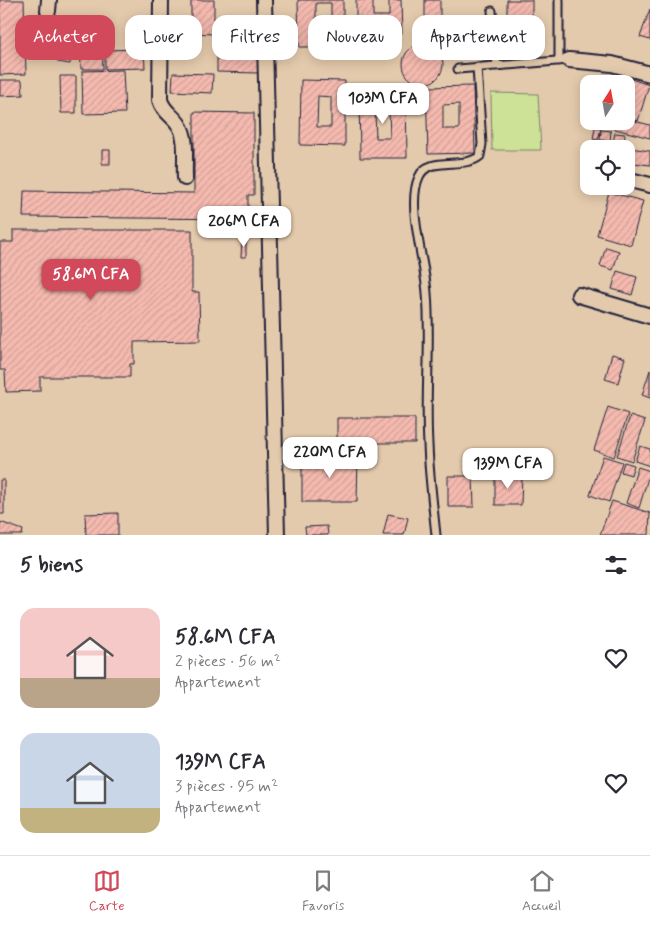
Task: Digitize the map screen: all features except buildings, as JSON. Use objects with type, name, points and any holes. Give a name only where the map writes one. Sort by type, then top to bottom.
[{"type":"street","points":[[161,0],[160,100],[163,109],[179,124],[183,135],[185,178]]},
{"type":"street","points":[[264,0],[277,535]]},
{"type":"street","points":[[564,61],[612,64],[650,74]]},
{"type":"street","points":[[635,181],[650,185]]},
{"type":"street","points":[[579,296],[650,316]]},
{"type":"lane","points":[[458,69],[564,61],[559,0]]},
{"type":"lane","points":[[492,11],[498,66]]},
{"type":"lane","points":[[436,535],[428,444],[427,291],[417,227],[415,194],[418,177],[424,169],[433,165],[467,162],[480,156],[482,144],[477,67]]},
{"type":"green space","points":[[491,93],[538,94],[541,150],[492,150]]}]
